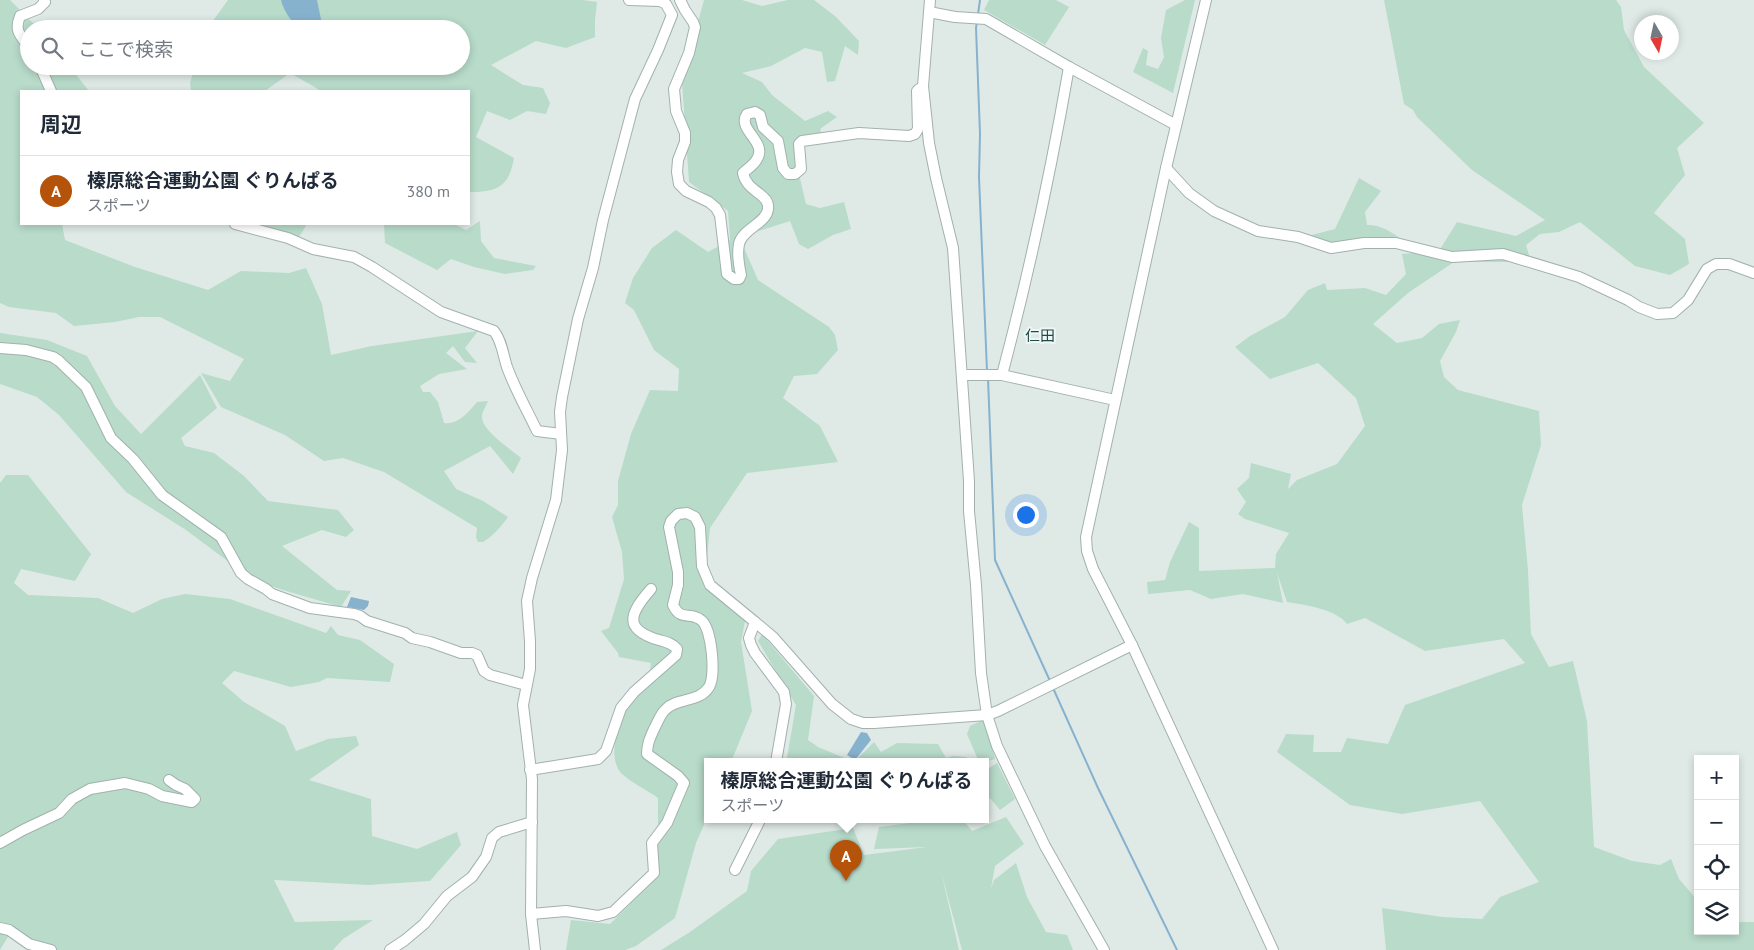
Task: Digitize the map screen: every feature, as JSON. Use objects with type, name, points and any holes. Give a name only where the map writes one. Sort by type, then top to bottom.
[{"type":"street","points":[[20,35],[17,31],[20,16],[38,9],[44,0]]},
{"type":"street","points":[[534,950],[531,914],[532,779],[523,705],[530,670],[527,601],[532,578],[556,500],[562,450],[560,412],[578,319],[591,277],[603,220],[635,99],[672,16],[668,2],[629,0]]},
{"type":"street","points":[[680,0],[694,22],[695,27],[689,54],[674,89],[676,111],[685,133],[685,142],[678,160],[678,178],[686,191],[709,202],[720,215],[727,274],[734,279],[739,279],[741,275],[739,244],[745,234],[766,216],[768,209],[768,203],[762,195],[750,188],[744,180],[743,173],[757,160],[759,154],[758,146],[744,123],[744,118],[748,114],[755,112],[760,115],[763,127],[778,141],[783,168],[788,174],[795,174],[801,169],[799,144],[802,142],[859,133],[909,136],[915,134],[918,129],[917,91],[923,86]]},
{"type":"street","points":[[930,0],[923,86],[934,169],[952,248],[981,673],[987,715],[997,746],[1044,846],[1104,950]]},
{"type":"street","points":[[1206,0],[1166,168],[1086,537],[1087,551],[1093,569],[1132,646],[1273,950]]},
{"type":"street","points":[[929,12],[955,17],[986,19],[1069,68],[1176,125]]},
{"type":"street","points":[[1002,375],[1056,141],[1069,68]]},
{"type":"street","points":[[44,75],[51,90]]},
{"type":"street","points":[[1166,168],[1189,193],[1214,211],[1258,231],[1298,237],[1331,248],[1364,243],[1396,242],[1452,257],[1503,254],[1578,277],[1657,314],[1673,313],[1688,300],[1707,268],[1716,264],[1729,264],[1754,274]]},
{"type":"street","points":[[239,225],[288,238],[313,249],[354,257],[441,312],[494,331],[498,336],[515,386],[537,431],[561,434]]},
{"type":"street","points":[[0,348],[26,350],[59,360],[86,387],[111,438],[133,459],[162,495],[221,537],[241,573],[248,579],[272,594],[310,608],[354,614],[368,621],[405,633],[412,638],[461,653],[472,653],[477,655],[484,671],[490,675],[526,685]]},
{"type":"street","points":[[962,375],[1002,375],[1115,400]]},
{"type":"street","points":[[531,914],[566,911],[598,916],[613,912],[654,873],[652,843],[667,823],[684,783],[678,776],[647,754],[647,746],[661,716],[667,708],[698,697],[709,688],[712,680],[712,657],[707,628],[701,620],[676,612],[673,605],[678,585],[678,572],[669,527],[670,521],[678,514],[687,513],[695,517],[700,527],[702,566],[710,585],[774,637],[832,704],[851,719],[863,723],[987,715],[998,712],[1132,646]]},
{"type":"street","points":[[530,770],[601,757],[606,751],[621,708],[634,692],[676,655],[677,649],[674,644],[646,636],[638,631],[633,624],[633,617],[639,603],[651,589]]},
{"type":"street","points":[[755,622],[750,638],[751,645],[784,692],[786,704],[777,758]]},
{"type":"street","points":[[0,843],[23,830],[59,814],[72,799],[90,789],[125,783],[149,789],[162,796],[192,802],[195,799],[185,789],[176,786],[169,780]]},
{"type":"street","points":[[390,950],[424,924],[447,896],[472,877],[486,857],[492,838],[499,832],[532,822]]},
{"type":"street","points":[[735,870],[758,823]]},
{"type":"street","points":[[0,928],[9,930],[29,944],[51,950]]},
{"type":"green space","points":[[0,0],[10,0],[30,20],[20,20],[20,75],[77,75],[88,90],[20,90],[20,225],[62,225],[65,240],[135,267],[208,290],[241,271],[289,273],[306,268],[322,304],[331,355],[372,346],[478,331],[465,348],[477,363],[465,362],[453,346],[446,353],[467,369],[439,374],[420,386],[423,392],[430,392],[438,402],[444,423],[458,420],[467,414],[477,402],[488,401],[482,415],[483,422],[492,434],[521,458],[513,474],[490,446],[444,471],[456,489],[483,501],[508,517],[493,534],[483,542],[478,542],[476,537],[477,528],[384,472],[343,458],[324,461],[285,435],[221,407],[201,373],[230,381],[244,359],[160,317],[139,317],[115,322],[74,326],[56,313],[9,307],[0,303]]},
{"type":"green space","points":[[228,0],[583,0],[597,2],[595,37],[566,48],[536,41],[491,65],[523,85],[543,88],[550,103],[546,114],[527,111],[510,120],[487,111],[476,137],[514,158],[509,176],[505,182],[494,189],[479,192],[470,192],[470,90],[319,90],[294,75],[470,75],[470,20],[214,20]]},
{"type":"green space","points":[[704,0],[742,0],[762,6],[788,0],[814,0],[835,16],[859,41],[858,55],[845,46],[835,81],[827,82],[822,52],[805,48],[771,66],[742,73],[762,82],[772,95],[805,121],[828,111],[837,117],[820,129],[823,136],[795,139],[794,153],[806,204],[820,208],[844,202],[851,229],[833,235],[808,249],[799,244],[790,221],[749,234],[744,248],[758,280],[829,327],[835,335],[838,350],[817,374],[794,376],[783,398],[820,426],[838,462],[747,473],[710,528],[704,587],[745,621],[741,642],[752,711],[733,758],[704,758],[705,823],[696,843],[675,918],[636,946],[625,950],[566,950],[571,920],[610,924],[658,877],[658,798],[622,774],[617,767],[615,758],[616,737],[619,727],[627,708],[648,685],[651,663],[619,657],[601,631],[609,628],[624,579],[622,552],[612,517],[618,505],[618,481],[631,434],[650,390],[678,391],[679,369],[654,350],[634,310],[625,303],[633,278],[652,248],[676,230],[708,252],[730,240],[728,211],[689,182],[682,82]]},
{"type":"green space","points":[[989,0],[1056,0],[1069,7],[1045,45],[984,10]]},
{"type":"green space","points":[[1185,0],[1195,0],[1173,93],[1133,72],[1143,48],[1148,51],[1146,65],[1158,69],[1164,57],[1161,38],[1166,10]]},
{"type":"green space","points":[[1384,0],[1616,0],[1621,7],[1624,30],[1634,48],[1634,60],[1640,60],[1644,67],[1704,123],[1677,148],[1685,175],[1654,213],[1685,239],[1689,264],[1670,275],[1635,266],[1580,222],[1559,232],[1540,234],[1526,245],[1531,262],[1454,262],[1408,293],[1373,324],[1397,343],[1422,338],[1439,324],[1460,320],[1456,332],[1440,361],[1444,377],[1458,390],[1539,411],[1541,445],[1522,505],[1531,634],[1549,667],[1573,661],[1587,721],[1594,847],[1632,861],[1660,865],[1671,859],[1679,879],[1694,896],[1694,935],[1739,935],[1739,922],[1754,922],[1754,950],[1386,950],[1382,908],[1442,917],[1482,919],[1500,897],[1539,882],[1480,801],[1402,814],[1350,805],[1277,752],[1286,734],[1314,735],[1313,752],[1341,752],[1347,738],[1388,744],[1405,705],[1525,663],[1504,639],[1425,651],[1365,618],[1347,624],[1328,611],[1287,602],[1277,573],[1283,603],[1243,594],[1211,599],[1190,590],[1148,594],[1147,582],[1165,580],[1170,562],[1189,522],[1199,528],[1199,571],[1275,568],[1276,554],[1289,533],[1245,519],[1238,514],[1246,502],[1237,489],[1249,478],[1251,463],[1291,474],[1288,489],[1297,480],[1337,464],[1365,426],[1356,398],[1318,363],[1270,379],[1235,347],[1250,336],[1285,317],[1308,290],[1325,283],[1327,290],[1365,288],[1386,295],[1406,274],[1402,254],[1439,251],[1457,222],[1516,236],[1545,220],[1472,170],[1417,117],[1413,110],[1404,104]]},
{"type":"green space","points":[[192,75],[287,75],[266,90],[191,90],[190,83]]},
{"type":"green space","points":[[1359,178],[1381,191],[1365,212],[1367,225],[1381,227],[1401,239],[1326,243],[1308,236],[1335,229]]},
{"type":"green space","points":[[480,221],[481,241],[494,258],[536,266],[533,270],[505,274],[474,267],[451,259],[437,270],[385,243],[384,225],[456,225],[466,230]]},
{"type":"green space","points":[[261,225],[306,225],[299,237]]},
{"type":"green space","points":[[0,333],[47,340],[87,356],[115,406],[141,434],[200,375],[217,408],[181,438],[185,446],[214,453],[244,476],[268,501],[338,510],[354,530],[346,537],[322,530],[282,546],[337,590],[351,591],[341,607],[253,580],[186,530],[126,492],[59,415],[37,397],[0,384]]},
{"type":"green space","points":[[6,475],[28,475],[91,554],[75,581],[21,569],[14,583],[28,595],[98,598],[133,613],[162,599],[185,594],[230,599],[326,633],[331,626],[338,635],[360,640],[394,664],[390,682],[327,678],[319,682],[291,687],[234,671],[222,683],[244,702],[285,726],[296,751],[328,739],[356,736],[359,745],[309,780],[371,799],[372,836],[417,849],[457,832],[461,845],[430,881],[368,885],[274,880],[295,922],[373,920],[343,939],[333,950],[54,950],[11,932],[0,950],[0,483]]},
{"type":"green space","points":[[762,634],[814,696],[808,740],[818,747],[844,758],[787,758],[796,705],[758,641]]},
{"type":"green space","points":[[985,719],[995,759],[989,761],[989,758],[977,758],[967,734],[970,726]]},
{"type":"green space","points":[[874,742],[881,752],[897,743],[938,744],[946,758],[858,758]]},
{"type":"green space","points":[[953,756],[966,758],[946,758]]},
{"type":"green space","points":[[997,763],[1015,799],[1000,810],[989,798],[989,768]]},
{"type":"green space","points":[[1006,817],[1024,844],[995,866],[991,888],[994,880],[1016,863],[1027,897],[1046,932],[1067,935],[1073,950],[962,950],[941,871],[959,950],[661,950],[690,932],[747,891],[751,871],[778,839],[853,828],[864,855],[927,847],[874,849],[879,827],[910,823],[965,823],[972,831]]},
{"type":"water","points":[[281,0],[317,0],[321,20],[291,20],[284,9]]},
{"type":"water","points":[[351,597],[369,601],[368,606],[364,610],[347,607]]},
{"type":"water","points":[[861,732],[867,733],[871,740],[857,758],[847,755]]},
{"type":"waterway","points":[[978,14],[980,0]]},
{"type":"waterway","points":[[977,21],[980,134],[979,177],[987,371]]},
{"type":"waterway","points":[[988,378],[995,560],[1050,681]]},
{"type":"waterway","points":[[1053,688],[1098,788],[1177,950]]},
{"type":"place","name":"榛原総合運動公園 ぐりんぱる","points":[[846,881]]},
{"type":"district","name":"仁田","points":[[1040,336]]}]
